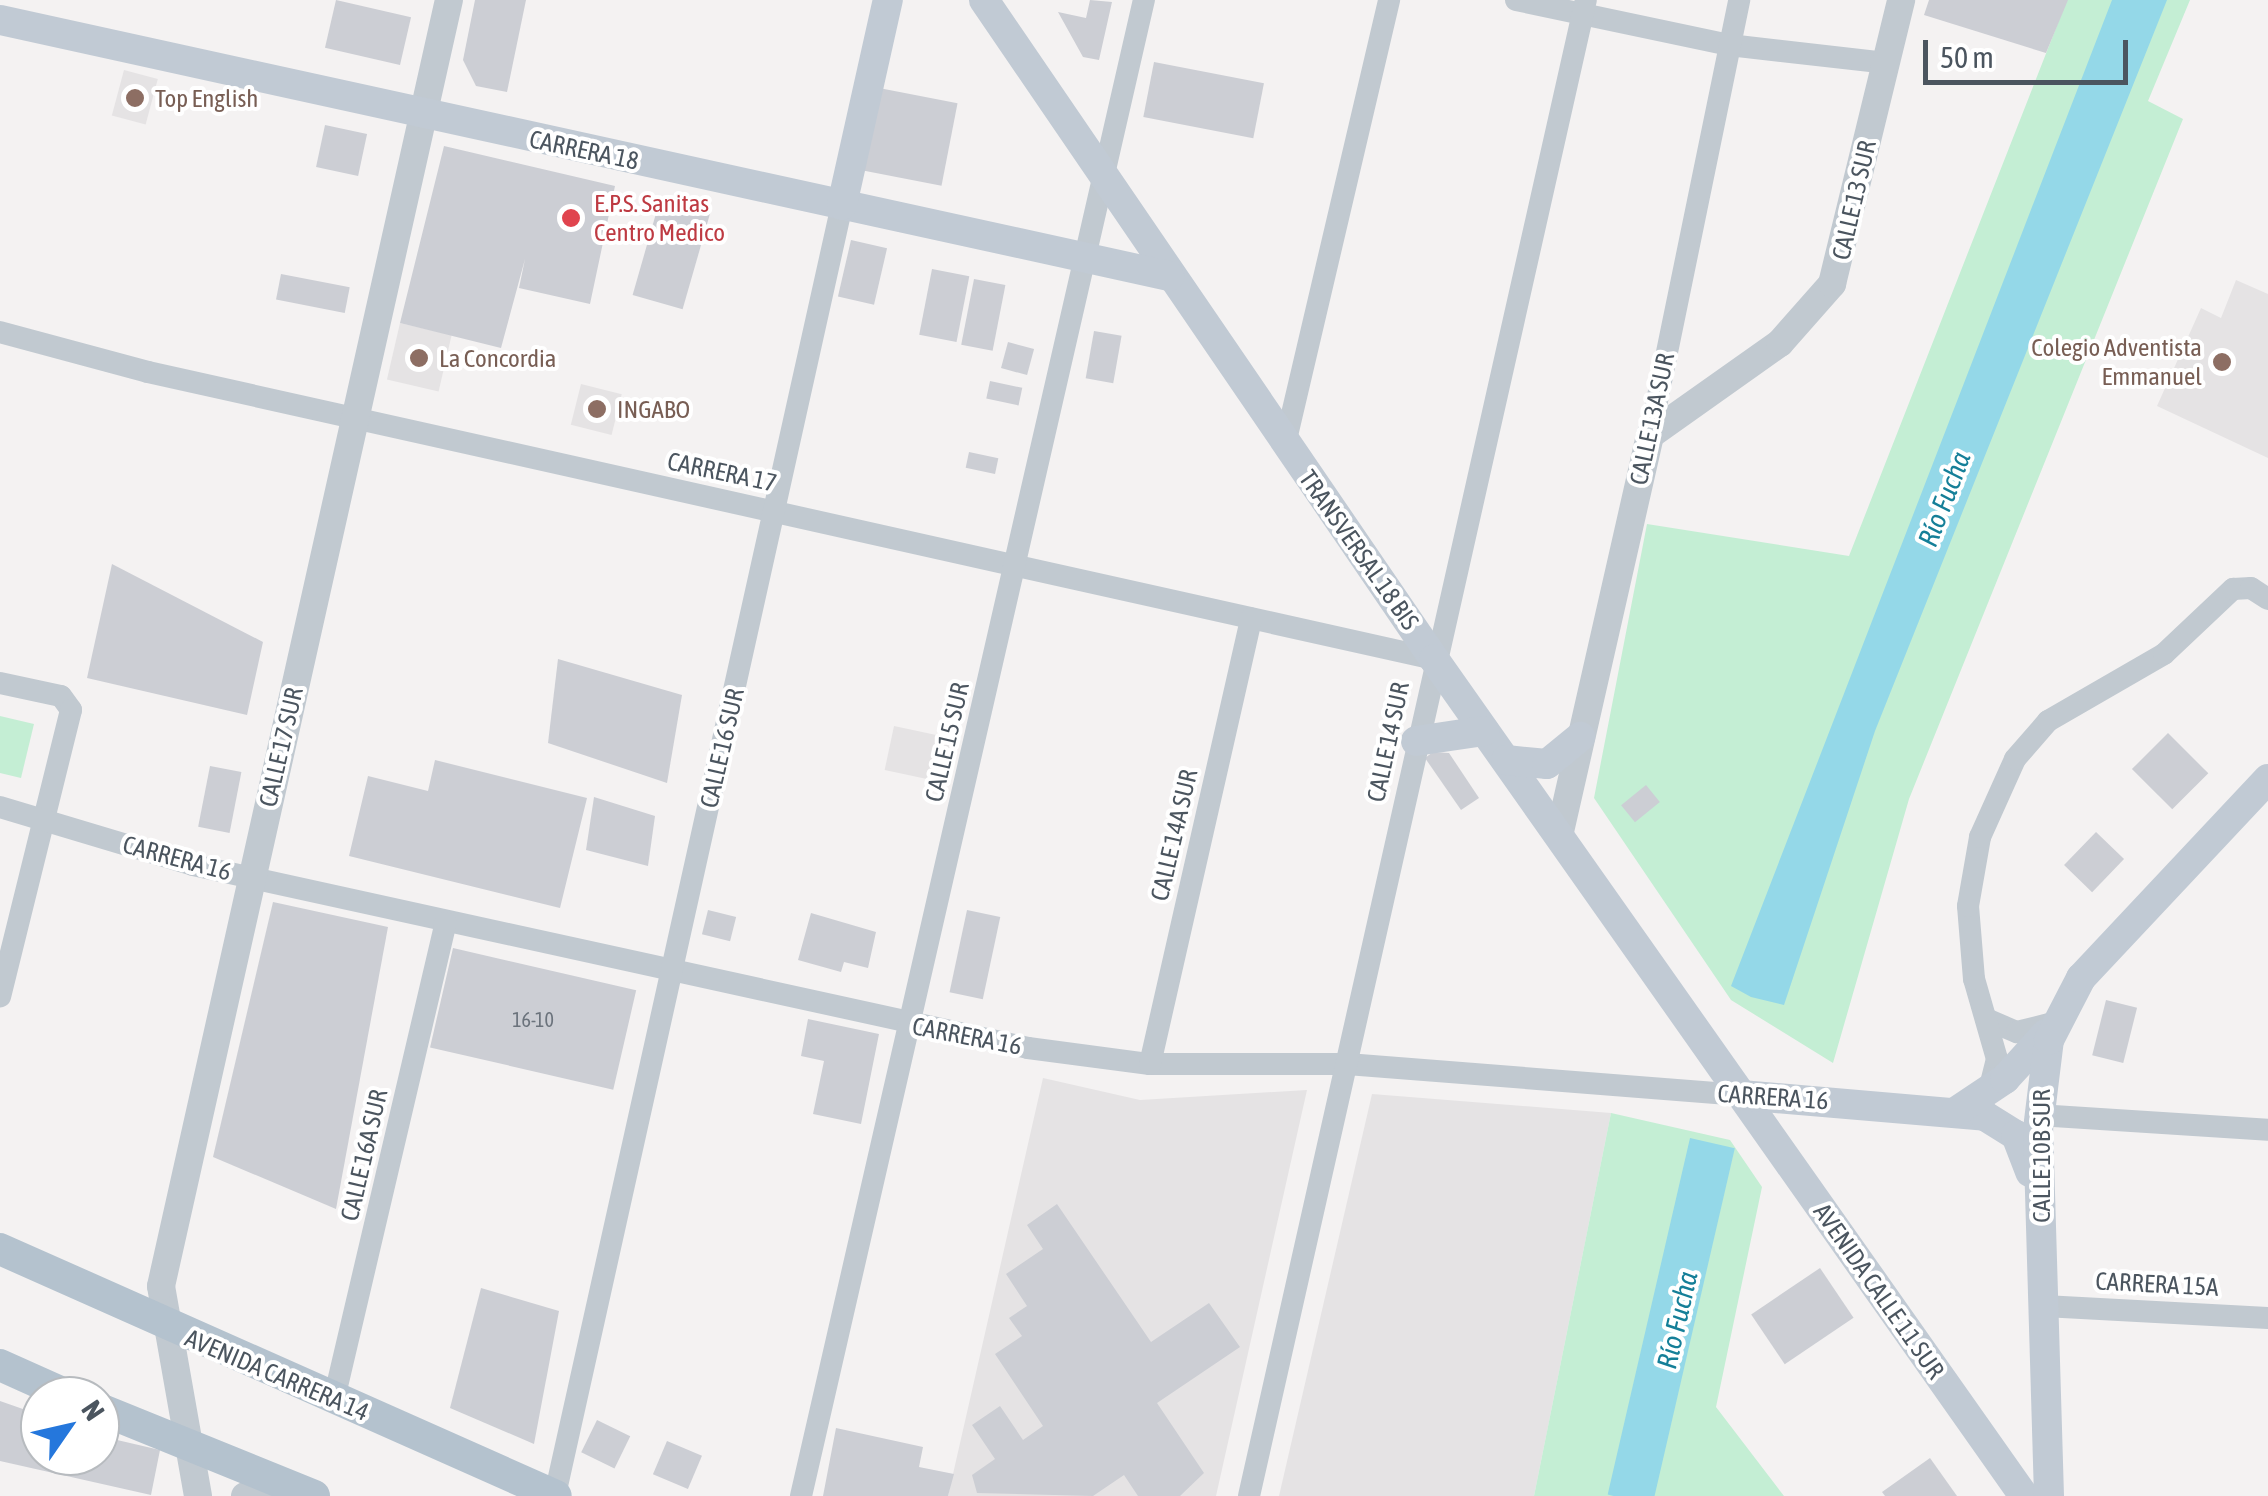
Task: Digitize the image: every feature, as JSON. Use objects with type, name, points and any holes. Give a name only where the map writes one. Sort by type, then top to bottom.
[{"type":"main road","name":"CALLE 16 SUR","points":[[842,205],[888,0]]},
{"type":"main road","name":"TRANSVERSAL 18 BIS","points":[[984,0],[1285,444],[1741,1095]]},
{"type":"main road","name":"CARRERA 18","points":[[0,20],[424,116],[1169,276]]},
{"type":"main road","points":[[1416,741],[1484,730]]},
{"type":"main road","points":[[1506,760],[1547,764],[1580,737]]},
{"type":"main road","name":"CALLE 10B SUR","points":[[2049,1496],[2038,1114],[2042,1068],[2057,1016],[2090,969],[2268,779]]},
{"type":"main road","points":[[1957,1111],[1989,1091],[2057,1016]]},
{"type":"main road","name":"CARRERA 16","points":[[1741,1095],[1957,1111],[2000,1120],[2016,1134],[2041,1214]]},
{"type":"main road","name":"AVENIDA CALLE 11 SUR","points":[[1741,1095],[2019,1493]]},
{"type":"main road","name":"AVENIDA CARRERA 14","points":[[0,1249],[556,1496]]},
{"type":"main road","points":[[0,1365],[25,1376]]},
{"type":"main road","points":[[120,1417],[314,1496]]},
{"type":"street","points":[[0,12],[3,0]]},
{"type":"street","name":"CALLE 17 SUR","points":[[198,1496],[162,1286],[449,0]]},
{"type":"street","name":"CALLE 15 SUR","points":[[800,1496],[1144,0]]},
{"type":"street","points":[[1285,444],[1389,0]]},
{"type":"street","points":[[1516,0],[1584,7],[1729,45],[1886,63]]},
{"type":"street","name":"CALLE 13A SUR","points":[[1558,836],[1650,435],[1739,0]]},
{"type":"street","name":"CALLE 13 SUR","points":[[1650,435],[1780,344],[1832,284],[1900,0]]},
{"type":"street","name":"CALLE 14 SUR","points":[[1249,1496],[1348,1064],[1434,658],[1584,7]]},
{"type":"street","name":"CALLE 16 SUR","points":[[556,1496],[842,205]]},
{"type":"street","name":"CARRERA 17","points":[[0,332],[356,419],[1434,658]]},
{"type":"street","points":[[1989,1091],[1997,1060],[1967,936],[1971,878],[2016,759],[2048,721],[2153,661],[2242,587],[2268,599]]},
{"type":"street","name":"CALLE 14A SUR","points":[[1150,1064],[1251,618]]},
{"type":"street","points":[[0,683],[67,702],[0,996]]},
{"type":"street","name":"CARRERA 16","points":[[0,807],[252,878],[910,1026],[1150,1064],[1348,1064],[1741,1095]]},
{"type":"street","name":"CALLE 16A SUR","points":[[334,1399],[446,923]]},
{"type":"street","points":[[1986,1019],[2017,1032],[2057,1016]]},
{"type":"street","points":[[2038,1114],[2268,1130]]},
{"type":"street","name":"CARRERA 15A","points":[[2044,1306],[2268,1318]]},
{"type":"street","points":[[245,1496],[276,1481]]},
{"type":"shaded area","name":"Top English","points":[[124,70],[158,79],[146,124],[112,115]]},
{"type":"shaded area","name":"Colegio Adventista Emmanuel","points":[[2236,280],[2268,294],[2268,458],[2157,406],[2201,308],[2221,318]]},
{"type":"shaded area","name":"La Concordia","points":[[400,323],[452,335],[439,391],[387,380]]},
{"type":"shaded area","name":"INGABO","points":[[581,384],[622,394],[612,435],[571,425]]},
{"type":"shaded area","points":[[894,726],[953,738],[943,782],[885,770]]},
{"type":"shaded area","points":[[1043,1078],[1140,1100],[1307,1090],[1216,1496],[948,1496]]},
{"type":"shaded area","points":[[1372,1094],[1611,1113],[1534,1496],[1279,1496]]},
{"type":"green space","points":[[2067,0],[2190,0],[2148,101],[2183,119],[1909,799],[1833,1063],[1731,1000],[1594,798],[1647,524],[1849,556]]},
{"type":"green space","points":[[0,716],[34,724],[21,778],[0,773]]},
{"type":"green space","points":[[1611,1113],[1730,1140],[1762,1187],[1716,1407],[1784,1496],[1534,1496]]},
{"type":"water","name":"Río Fucha","points":[[2112,0],[2167,0],[1875,731],[1784,1005],[1751,997],[1731,986]]},
{"type":"water","name":"Río Fucha","points":[[1690,1138],[1735,1148],[1655,1496],[1608,1495]]},
{"type":"building","points":[[336,0],[411,17],[400,65],[325,48]]},
{"type":"building","points":[[475,0],[526,0],[507,92],[476,86],[463,60]]},
{"type":"building","points":[[1090,0],[1112,2],[1099,60],[1083,57],[1058,12],[1086,18]]},
{"type":"building","points":[[1929,0],[2068,0],[2046,53],[1924,15]]},
{"type":"building","points":[[1154,62],[1264,83],[1253,138],[1143,117]]},
{"type":"building","points":[[879,88],[958,103],[942,186],[863,170]]},
{"type":"building","points":[[325,125],[367,134],[358,176],[316,167]]},
{"type":"building","points":[[444,146],[615,186],[590,304],[519,288],[525,259],[501,348],[400,323]]},
{"type":"building","points":[[661,196],[711,210],[683,309],[633,295]]},
{"type":"building","points":[[851,240],[887,248],[874,305],[838,297]]},
{"type":"building","points":[[932,269],[969,276],[957,342],[919,335]]},
{"type":"building","points":[[281,274],[350,287],[345,313],[276,300]]},
{"type":"building","points":[[974,279],[1005,285],[993,351],[961,345]]},
{"type":"building","points":[[1094,331],[1122,336],[1113,383],[1086,378]]},
{"type":"building","points":[[1008,342],[1034,349],[1027,375],[1001,368]]},
{"type":"building","points":[[990,381],[1022,388],[1019,405],[986,399]]},
{"type":"building","points":[[969,452],[998,458],[995,474],[966,468]]},
{"type":"building","points":[[112,564],[263,642],[247,715],[87,678]]},
{"type":"building","points":[[558,659],[682,695],[667,783],[548,743]]},
{"type":"building","points":[[2168,733],[2208,773],[2172,809],[2132,769]]},
{"type":"building","points":[[1433,752],[1449,753],[1479,798],[1461,810],[1425,758]]},
{"type":"building","points":[[435,760],[587,798],[560,908],[349,856],[368,776],[428,791]]},
{"type":"building","points":[[210,766],[241,772],[230,833],[198,827]]},
{"type":"building","points":[[1646,785],[1660,802],[1635,822],[1621,805]]},
{"type":"building","points":[[594,797],[655,816],[648,866],[586,850]]},
{"type":"building","points":[[2096,832],[2124,859],[2092,892],[2064,865]]},
{"type":"building","points":[[273,902],[388,927],[336,1209],[213,1157]]},
{"type":"building","points":[[708,910],[736,917],[730,941],[702,934]]},
{"type":"building","points":[[967,910],[1000,917],[983,999],[950,992]]},
{"type":"building","points":[[811,913],[876,932],[868,968],[844,962],[841,972],[798,960]]},
{"type":"building","points":[[453,948],[636,990],[613,1090],[430,1047]]},
{"type":"building","points":[[2106,1000],[2137,1008],[2123,1063],[2092,1055]]},
{"type":"building","points":[[808,1019],[879,1034],[861,1124],[813,1114],[824,1061],[801,1056]]},
{"type":"building","points":[[1057,1204],[1151,1342],[1209,1303],[1240,1347],[1157,1403],[1204,1473],[1180,1496],[1138,1496],[1124,1475],[1093,1496],[977,1493],[972,1475],[995,1459],[972,1425],[1000,1406],[1023,1440],[1043,1426],[995,1354],[1022,1336],[1009,1318],[1027,1306],[1006,1274],[1043,1249],[1027,1225]]},
{"type":"building","points":[[1820,1268],[1854,1318],[1785,1364],[1751,1314]]},
{"type":"building","points":[[481,1288],[559,1311],[534,1444],[450,1408]]},
{"type":"building","points":[[0,1401],[20,1408],[20,1466],[0,1461]]},
{"type":"building","points":[[597,1420],[630,1436],[614,1469],[581,1452]]},
{"type":"building","points":[[836,1428],[923,1447],[919,1467],[954,1474],[948,1496],[823,1496]]},
{"type":"building","points":[[120,1441],[160,1450],[151,1495],[67,1476],[120,1476]]},
{"type":"building","points":[[667,1441],[702,1456],[688,1489],[653,1474]]},
{"type":"building","points":[[1930,1458],[1957,1496],[1885,1496],[1882,1492]]},
{"type":"place","name":"Top English","points":[[135,98]]},
{"type":"place","name":"E.P.S. Sanitas Centro Medico","points":[[571,218]]},
{"type":"place","name":"La Concordia","points":[[419,358]]},
{"type":"place","name":"Colegio Adventista Emmanuel","points":[[2222,362]]},
{"type":"place","name":"INGABO","points":[[597,409]]}]
